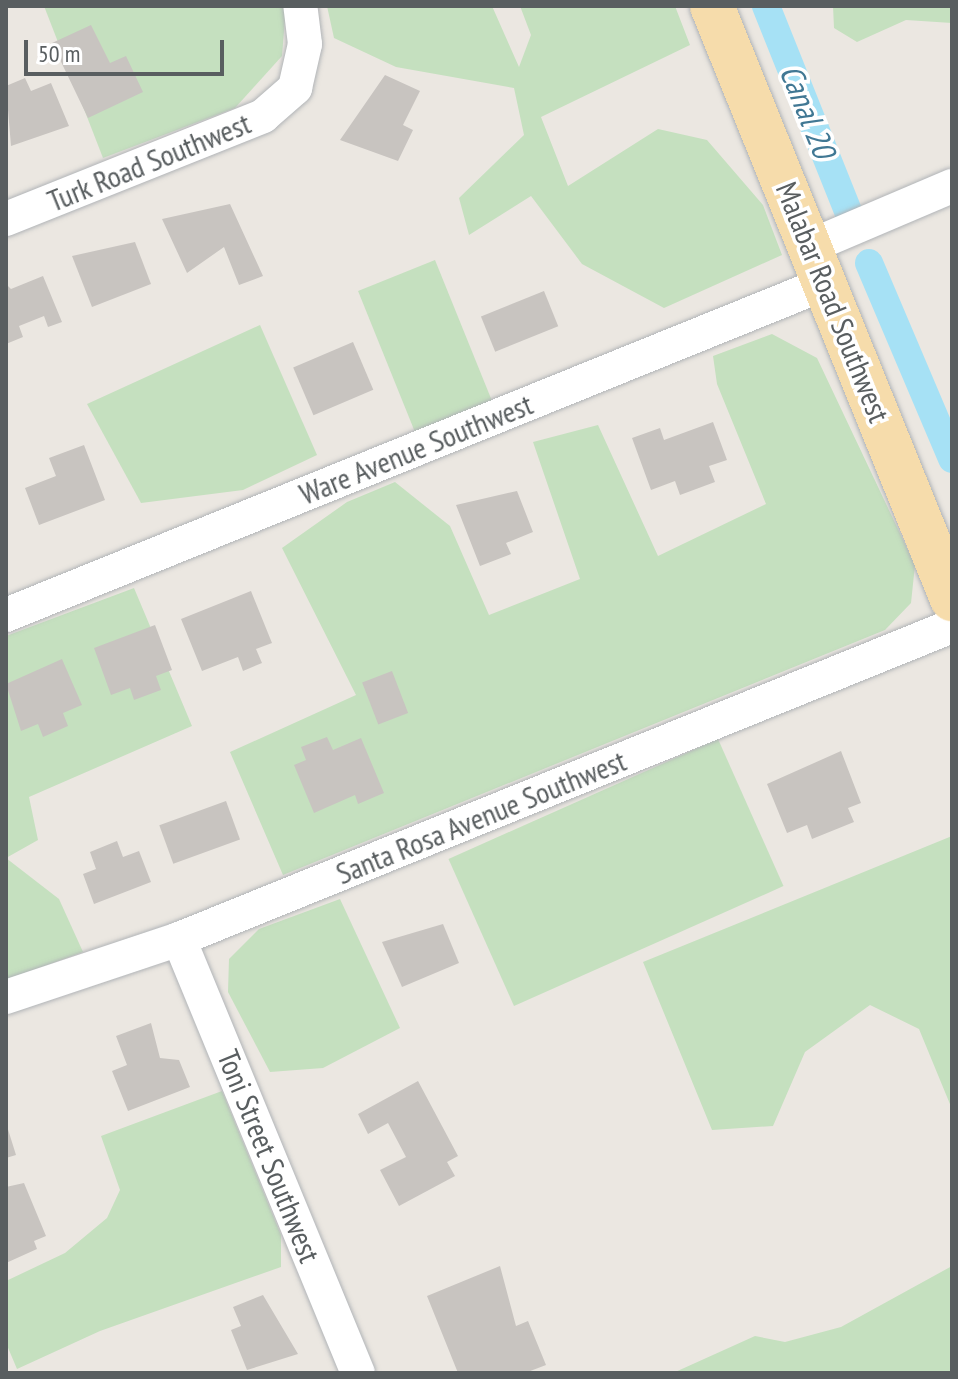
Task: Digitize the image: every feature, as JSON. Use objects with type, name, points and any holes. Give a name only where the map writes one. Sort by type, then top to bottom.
[{"type":"main road","name":"Malabar Road Southwest","points":[[712,6],[952,599]]},
{"type":"street","name":"Turk Road Southwest","points":[[6,219],[263,116],[295,88],[305,44],[300,6]]},
{"type":"street","name":"Ware Avenue Southwest","points":[[6,615],[819,265],[952,186]]},
{"type":"street","name":"Santa Rosa Avenue Southwest","points":[[6,997],[179,939],[952,626]]},
{"type":"street","name":"Toni Street Southwest","points":[[179,939],[358,1373]]},
{"type":"green space","points":[[44,6],[286,6],[282,56],[235,108],[103,158]]},
{"type":"green space","points":[[327,6],[492,6],[519,67],[531,35],[520,6],[675,6],[690,45],[541,117],[568,186],[658,129],[707,140],[763,205],[782,255],[664,308],[582,264],[531,196],[469,235],[459,198],[524,135],[514,88],[396,67],[334,38]]},
{"type":"green space","points":[[833,6],[952,6],[952,23],[906,20],[857,42],[834,28]]},
{"type":"green space","points":[[435,260],[492,402],[415,433],[358,291]]},
{"type":"green space","points":[[260,325],[317,455],[243,490],[141,503],[87,404]]},
{"type":"green space","points":[[772,334],[817,358],[915,565],[911,603],[885,630],[283,875],[230,752],[356,695],[282,548],[347,502],[395,482],[450,526],[489,615],[580,579],[533,442],[598,425],[658,556],[766,504],[717,384],[713,356]]},
{"type":"green space","points":[[134,588],[192,726],[29,797],[38,840],[6,858],[6,636]]},
{"type":"green space","points":[[718,739],[783,886],[514,1006],[449,859]]},
{"type":"green space","points":[[952,836],[952,1109],[919,1029],[870,1005],[805,1052],[773,1126],[712,1130],[643,962]]},
{"type":"green space","points":[[6,858],[59,899],[83,952],[6,980]]},
{"type":"green space","points":[[340,899],[400,1028],[323,1068],[270,1072],[228,992],[229,959],[259,929]]},
{"type":"green space","points":[[222,1091],[281,1235],[281,1267],[100,1331],[17,1369],[6,1343],[6,1281],[65,1253],[107,1218],[120,1190],[101,1136]]},
{"type":"green space","points":[[952,1266],[952,1373],[673,1373],[755,1336],[785,1342],[841,1327]]},
{"type":"building","points":[[91,25],[110,63],[126,56],[143,92],[88,118],[52,43]]},
{"type":"building","points":[[385,75],[420,91],[403,125],[413,130],[398,161],[340,140]]},
{"type":"building","points":[[25,78],[31,91],[51,83],[69,126],[11,146],[6,86]]},
{"type":"building","points":[[230,204],[263,276],[239,285],[224,247],[187,273],[162,219]]},
{"type":"building","points":[[135,242],[151,284],[92,307],[72,256]]},
{"type":"building","points":[[43,276],[62,322],[48,327],[44,316],[19,326],[23,337],[6,344],[6,284],[11,289]]},
{"type":"building","points":[[544,291],[558,326],[495,352],[481,316]]},
{"type":"building","points":[[353,342],[373,390],[313,415],[293,367]]},
{"type":"building","points":[[713,422],[727,460],[709,466],[715,482],[680,495],[675,481],[651,490],[632,438],[660,428],[664,440]]},
{"type":"building","points":[[84,445],[105,500],[39,525],[25,488],[56,476],[49,458]]},
{"type":"building","points":[[517,491],[533,532],[506,543],[511,554],[480,566],[456,505]]},
{"type":"building","points":[[251,591],[272,643],[256,649],[262,663],[243,671],[238,657],[202,671],[181,619]]},
{"type":"building","points":[[155,625],[172,670],[156,676],[161,690],[134,700],[130,688],[111,695],[94,648]]},
{"type":"building","points":[[62,659],[82,705],[63,713],[68,726],[43,737],[38,724],[21,731],[6,684]]},
{"type":"building","points":[[392,671],[408,713],[378,724],[362,682]]},
{"type":"building","points":[[327,737],[333,750],[361,738],[384,793],[358,804],[355,795],[314,813],[294,765],[306,760],[301,747]]},
{"type":"building","points":[[841,751],[861,803],[848,808],[854,822],[812,839],[807,825],[787,833],[767,784]]},
{"type":"building","points":[[226,801],[240,840],[173,864],[159,825]]},
{"type":"building","points":[[117,841],[123,857],[139,851],[151,882],[94,904],[83,874],[96,869],[90,852]]},
{"type":"building","points":[[443,924],[459,963],[402,987],[382,942]]},
{"type":"building","points":[[151,1023],[160,1058],[179,1060],[190,1087],[128,1111],[112,1071],[127,1065],[116,1036]]},
{"type":"building","points":[[418,1081],[458,1156],[447,1162],[455,1176],[399,1206],[380,1170],[406,1157],[388,1123],[368,1134],[358,1114]]},
{"type":"building","points":[[6,1123],[16,1155],[6,1158]]},
{"type":"building","points":[[24,1183],[46,1236],[34,1241],[37,1249],[6,1263],[6,1187]]},
{"type":"building","points":[[500,1266],[516,1326],[528,1321],[546,1365],[525,1373],[458,1373],[427,1296]]},
{"type":"building","points":[[263,1295],[298,1354],[247,1370],[231,1330],[241,1326],[233,1307]]},
{"type":"waterway","name":"Canal 20","points":[[766,6],[850,216]]},
{"type":"waterway","name":"Canal 20","points":[[869,263],[952,459]]}]
